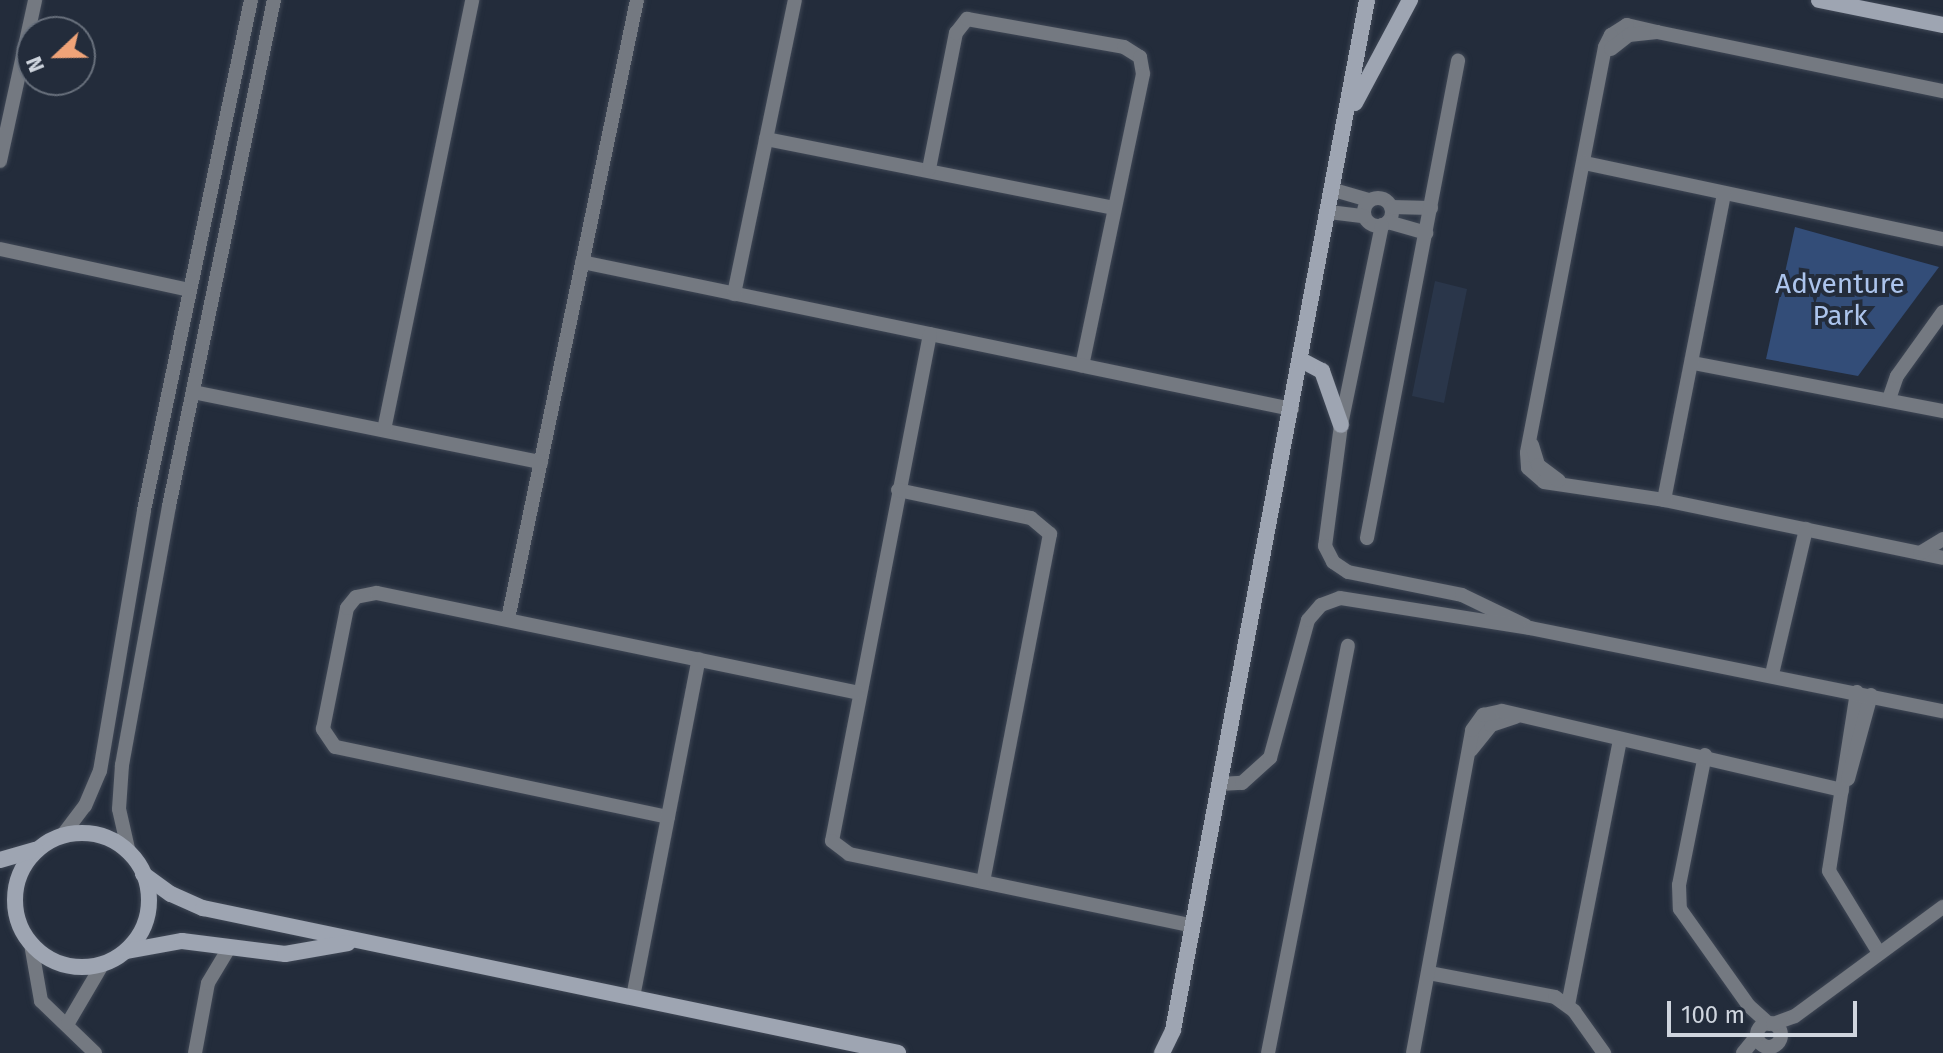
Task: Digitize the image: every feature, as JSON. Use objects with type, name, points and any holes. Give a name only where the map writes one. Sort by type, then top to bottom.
[{"type":"street","points":[[0,161],[35,0]]},
{"type":"street","points":[[0,860],[37,850],[62,836],[85,806],[100,771],[144,510],[251,0]]},
{"type":"street","points":[[274,0],[193,392],[120,780],[129,853],[143,874],[171,894],[203,908],[898,1053]]},
{"type":"street","points":[[384,430],[472,0]]},
{"type":"street","points":[[508,619],[637,0]]},
{"type":"street","points":[[734,294],[795,0]]},
{"type":"street","points":[[1162,1053],[1173,1030],[1334,190],[1367,0]]},
{"type":"street","points":[[1337,170],[1359,90],[1410,0]]},
{"type":"street","points":[[1819,0],[1943,25]]},
{"type":"street","points":[[929,169],[956,33],[967,19],[1124,47],[1135,52],[1144,68],[1082,366]]},
{"type":"street","points":[[1943,91],[1657,32],[1639,25],[1621,27],[1608,41],[1603,57],[1526,461],[1532,474],[1544,482],[1664,500],[1943,558]]},
{"type":"street","points":[[1367,538],[1458,61]]},
{"type":"street","points":[[766,139],[1114,208]]},
{"type":"street","points":[[1585,163],[1943,239]]},
{"type":"street","points":[[1334,190],[1369,200],[1382,198],[1391,207],[1431,208]]},
{"type":"street","points":[[1664,500],[1724,194]]},
{"type":"street","points":[[1364,216],[1369,200]]},
{"type":"street","points":[[1391,207],[1341,425],[1325,546],[1340,568],[1451,592],[1530,628]]},
{"type":"street","points":[[1329,212],[1364,216],[1373,225],[1385,224],[1426,233]]},
{"type":"street","points":[[0,249],[190,290]]},
{"type":"street","points":[[582,262],[1292,409]]},
{"type":"street","points":[[1889,399],[1897,376],[1943,312]]},
{"type":"street","points":[[930,334],[831,829],[835,846],[849,854],[1193,926]]},
{"type":"street","points":[[1301,360],[1322,371],[1341,425]]},
{"type":"street","points":[[1693,363],[1943,411]]},
{"type":"street","points":[[193,392],[541,462]]},
{"type":"street","points":[[898,490],[1031,518],[1050,534],[983,882]]},
{"type":"street","points":[[1777,675],[1806,529]]},
{"type":"street","points":[[1920,553],[1943,539]]},
{"type":"street","points":[[1362,600],[1369,576]]},
{"type":"street","points":[[1443,615],[1451,605],[1451,592]]},
{"type":"street","points":[[668,817],[340,749],[326,740],[323,723],[345,614],[356,597],[377,593],[857,692]]},
{"type":"street","points":[[1220,784],[1242,783],[1274,751],[1314,612],[1340,598],[1530,628],[1777,675],[1943,711]]},
{"type":"street","points":[[1268,1053],[1348,646]]},
{"type":"street","points":[[633,997],[699,659]]},
{"type":"street","points":[[1864,693],[1842,790],[1829,871],[1879,953]]},
{"type":"street","points":[[1413,1053],[1471,750],[1491,725],[1517,717],[1705,755],[1842,790]]},
{"type":"street","points":[[1568,1005],[1620,739]]},
{"type":"street","points":[[1705,755],[1678,901],[1683,917],[1771,1039]]},
{"type":"street","points":[[62,836],[90,834],[129,853]]},
{"type":"street","points":[[20,927],[16,886],[37,850]]},
{"type":"street","points":[[126,951],[147,915],[143,874]]},
{"type":"street","points":[[1745,1053],[1771,1039],[1795,1016],[1943,907]]},
{"type":"street","points":[[0,912],[20,927],[31,944],[56,962],[102,965]]},
{"type":"street","points":[[68,1023],[102,965],[126,951],[171,941],[285,954],[354,941]]},
{"type":"street","points":[[31,944],[41,1001],[68,1023],[95,1053]]},
{"type":"street","points":[[195,1053],[208,983],[229,948]]},
{"type":"street","points":[[1429,973],[1547,995],[1568,1005],[1604,1053]]},
{"type":"street","points":[[1173,1030],[1179,1053]]},
{"type":"shaded area","points":[[1435,281],[1467,289],[1444,403],[1412,396]]},
{"type":"green space","name":"Adventure Park","points":[[1795,227],[1939,267],[1858,376],[1766,359]]}]
